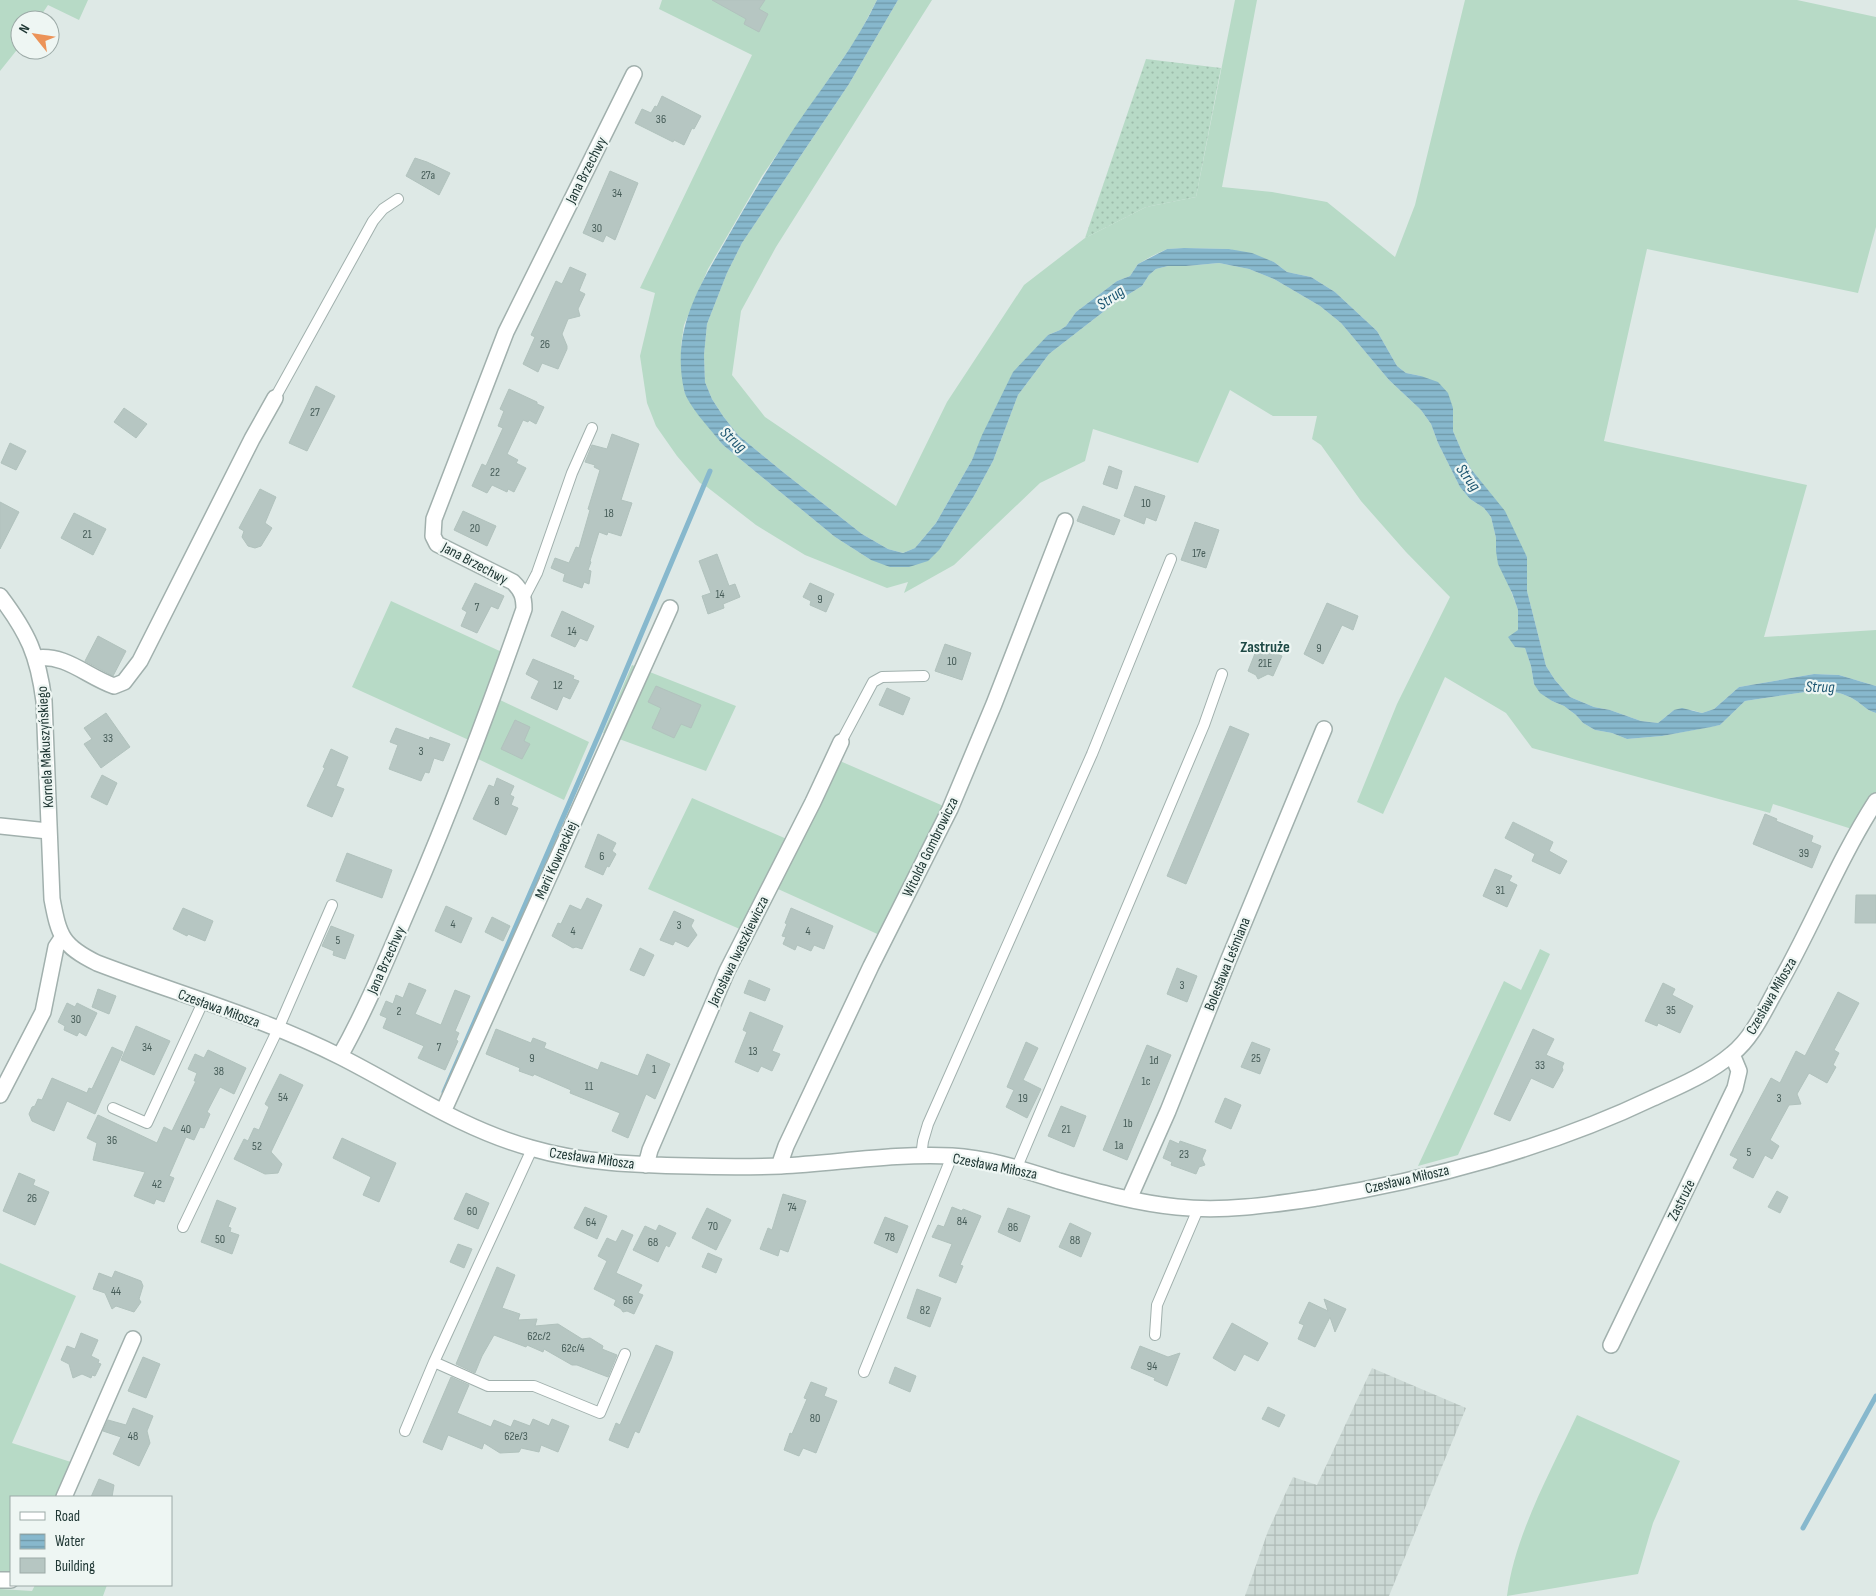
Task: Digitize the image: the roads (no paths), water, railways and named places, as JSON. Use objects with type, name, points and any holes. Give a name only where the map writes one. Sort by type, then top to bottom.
[{"type":"street","name":"Jana Brzechwy","points":[[340,1056],[355,1030],[382,971],[473,753],[524,609],[524,598],[520,589],[503,576],[437,544],[433,536],[434,518],[493,362],[524,292],[634,74]]},
{"type":"street","points":[[36,658],[48,657],[64,660],[96,679],[114,686],[124,682],[140,661],[252,439],[275,398]]},
{"type":"street","name":"Witolda Gombrowicza","points":[[779,1166],[786,1146],[871,966],[950,809],[994,704],[1065,521]]},
{"type":"street","name":"Kornela Makuszyńskiego","points":[[0,596],[22,626],[40,671],[44,701],[48,831],[0,826]]},
{"type":"street","name":"Marii Kownackiej","points":[[443,1112],[670,608]]},
{"type":"street","name":"Bolesława Leśmiana","points":[[1129,1199],[1168,1111],[1324,729]]},
{"type":"street","name":"Jarosława Iwaszkiewicza","points":[[646,1165],[650,1150],[727,971],[813,802],[841,742]]},
{"type":"street","name":"Czesława Miłosza","points":[[62,938],[81,955],[97,963],[278,1029],[340,1056],[443,1112],[501,1139],[532,1149],[567,1157],[646,1165],[779,1166],[952,1156],[1017,1167],[1129,1199],[1172,1207],[1198,1209],[1242,1208],[1349,1193],[1433,1174],[1535,1146],[1632,1109],[1676,1088],[1732,1054],[1746,1040],[1758,1022],[1876,801]]},
{"type":"street","points":[[0,1095],[43,1012],[56,947],[62,938],[52,899],[48,831]]},
{"type":"street","name":"Zastruże","points":[[1612,1345],[1735,1088],[1739,1071],[1732,1054]]},
{"type":"street","points":[[64,1496],[133,1339]]},
{"type":"lane","points":[[275,398],[373,221],[383,209],[398,199]]},
{"type":"lane","points":[[524,598],[537,573],[572,473],[592,428]]},
{"type":"lane","points":[[921,1157],[928,1124],[1092,754],[1171,559]]},
{"type":"lane","points":[[1017,1167],[1200,735],[1222,674]]},
{"type":"lane","points":[[841,742],[873,682],[882,677],[924,676]]},
{"type":"lane","points":[[183,1227],[278,1029],[332,905]]},
{"type":"lane","points":[[114,1108],[147,1123],[203,1002]]},
{"type":"lane","points":[[405,1431],[434,1362],[532,1149]]},
{"type":"lane","points":[[864,1372],[952,1156]]},
{"type":"lane","points":[[1155,1335],[1157,1305],[1198,1209]]},
{"type":"lane","points":[[434,1362],[488,1386],[534,1386],[600,1412],[625,1354]]},
{"type":"water","name":"Strug","points":[[877,0],[898,0],[849,84],[742,243],[727,273],[707,324],[704,355],[705,382],[712,399],[738,435],[862,534],[888,549],[903,553],[915,548],[936,523],[972,460],[1013,372],[1048,335],[1066,326],[1076,312],[1117,281],[1130,276],[1138,264],[1167,249],[1229,249],[1252,253],[1274,262],[1287,272],[1311,277],[1335,292],[1377,331],[1397,366],[1406,373],[1438,382],[1448,393],[1453,408],[1453,431],[1463,454],[1471,469],[1505,511],[1527,557],[1527,591],[1546,666],[1570,697],[1594,707],[1610,710],[1641,721],[1658,723],[1674,710],[1682,708],[1702,713],[1714,709],[1739,687],[1814,674],[1839,675],[1876,686],[1876,713],[1847,696],[1819,690],[1745,701],[1720,725],[1662,736],[1627,739],[1612,733],[1595,730],[1583,723],[1564,706],[1540,693],[1534,684],[1525,648],[1515,647],[1508,637],[1518,630],[1518,610],[1498,564],[1496,538],[1491,517],[1484,508],[1470,499],[1460,487],[1438,443],[1431,424],[1421,410],[1389,380],[1341,323],[1320,306],[1274,279],[1249,269],[1219,263],[1168,266],[1156,269],[1149,275],[1142,286],[1116,302],[1049,354],[1018,395],[993,461],[974,496],[940,549],[928,561],[909,567],[890,567],[871,560],[835,537],[723,445],[707,426],[686,396],[681,370],[681,350],[688,315],[712,264],[768,169],[860,33]]},
{"type":"waterway","points":[[444,1092],[600,732],[710,471]]},
{"type":"waterway","points":[[1803,1528],[1876,1396]]},
{"type":"district","name":"Zastruże","points":[[1265,646]]}]
